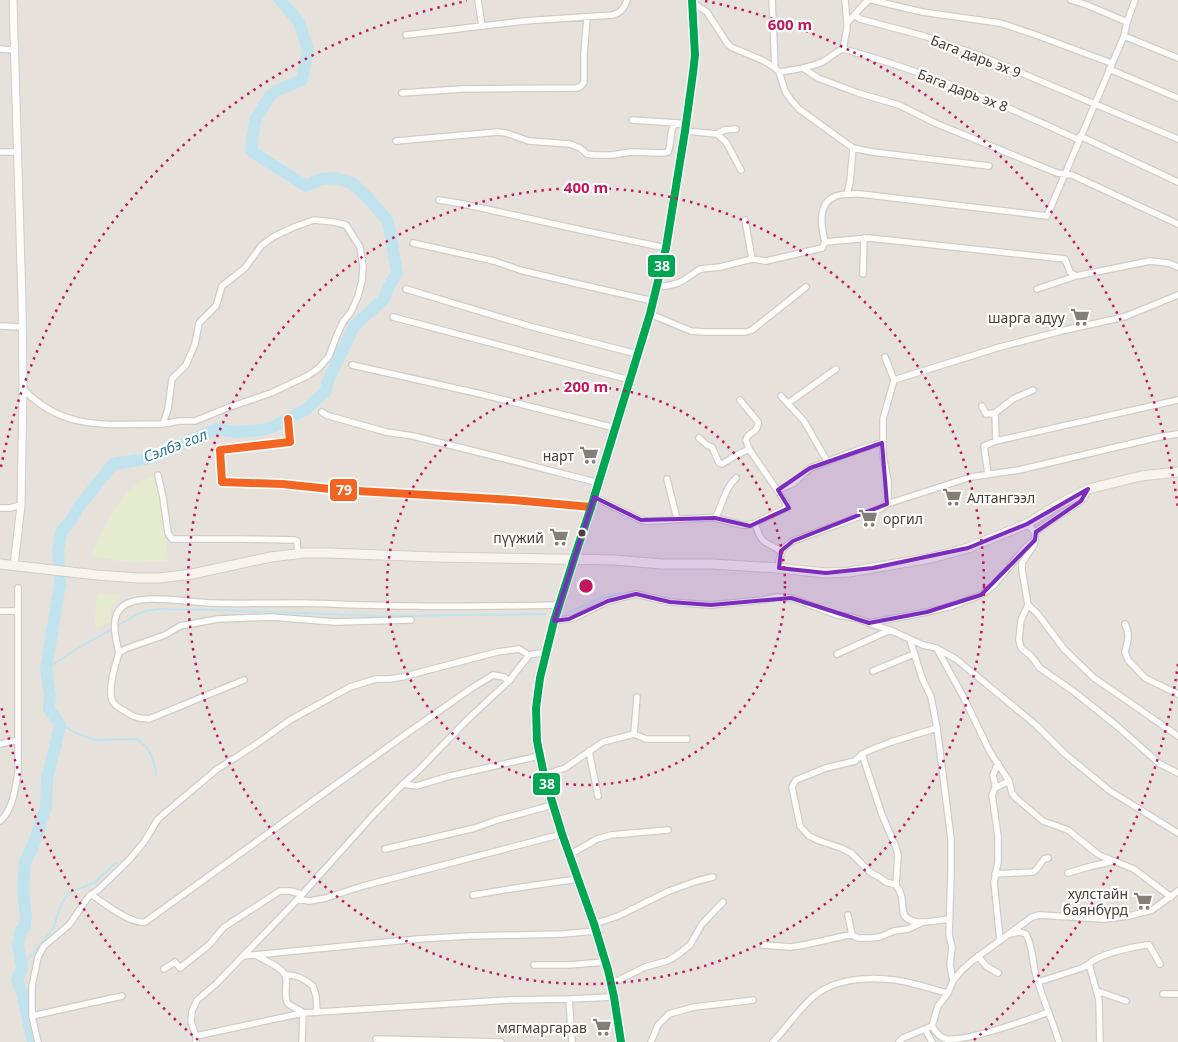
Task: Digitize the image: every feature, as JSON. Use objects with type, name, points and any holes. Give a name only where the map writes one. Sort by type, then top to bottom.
[{"type":"main road","points":[[621,1042],[612,984],[606,962],[562,834],[539,756],[536,734],[536,708],[538,686],[554,621],[650,314],[666,248],[683,125],[694,73],[693,2]]},
{"type":"main road","points":[[0,564],[138,578],[181,576],[259,558],[328,553],[712,564],[778,568],[826,574],[931,558],[968,548],[1027,524],[1088,489],[1141,476],[1178,472]]},
{"type":"street","points":[[12,0],[23,389],[18,567]]},
{"type":"street","points":[[478,0],[482,26]]},
{"type":"street","points":[[406,35],[524,21],[588,18],[618,14],[625,7],[627,0]]},
{"type":"street","points":[[772,0],[777,70],[785,91],[799,109],[853,148],[989,166]]},
{"type":"street","points":[[693,2],[707,12],[731,47],[764,61],[777,70],[803,68],[820,63],[843,49],[847,28],[845,0]]},
{"type":"street","points":[[847,23],[870,0],[922,12],[1000,24],[1036,35],[1110,66],[1178,98]]},
{"type":"street","points":[[1071,0],[1127,22]]},
{"type":"street","points":[[657,286],[678,283],[700,268],[720,267],[752,259],[766,261],[822,248],[826,242],[821,213],[825,204],[831,198],[838,195],[860,194],[1047,216],[1124,36],[1135,0]]},
{"type":"street","name":"Бага дарь эх 9","points":[[855,15],[860,20],[924,36],[981,56],[1178,140]]},
{"type":"street","points":[[402,93],[462,89],[577,88],[582,86],[584,82],[584,54],[588,18]]},
{"type":"street","points":[[1124,36],[1178,58]]},
{"type":"street","points":[[0,49],[13,50]]},
{"type":"street","name":"Бага дарь эх 8","points":[[843,49],[874,57],[942,81],[1017,111],[1178,182]]},
{"type":"street","points":[[803,68],[818,78],[858,93],[899,105],[936,123],[1057,173],[1072,175],[1178,224]]},
{"type":"street","points":[[632,120],[683,125],[717,134],[726,142],[741,170]]},
{"type":"street","points":[[396,141],[498,132],[529,141],[570,144],[588,154],[594,155],[631,152],[663,153],[668,152],[670,148],[671,128],[674,125],[683,125]]},
{"type":"street","points":[[717,134],[724,130],[736,129]]},
{"type":"street","points":[[847,194],[853,148]]},
{"type":"street","points":[[0,152],[17,152]]},
{"type":"street","points":[[439,200],[666,248]]},
{"type":"street","points":[[23,389],[43,407],[76,421],[102,424],[163,424],[195,421],[271,393],[307,376],[320,368],[329,356],[343,322],[351,312],[362,281],[360,247],[346,225],[314,220],[273,237],[261,246],[245,268],[222,286],[216,306],[199,323],[195,344],[186,365],[172,379],[168,409],[163,424]]},
{"type":"street","points":[[745,220],[752,259]]},
{"type":"street","points":[[826,242],[864,238],[1065,259],[1070,272],[1076,276]]},
{"type":"street","points":[[863,274],[864,238]]},
{"type":"street","points":[[413,243],[494,262],[574,284],[653,301]]},
{"type":"street","points":[[1037,289],[1076,276],[1150,261],[1168,263],[1178,267]]},
{"type":"street","points":[[650,314],[691,331],[746,332],[752,330],[806,287]]},
{"type":"street","points":[[406,289],[529,326],[637,354]]},
{"type":"street","points":[[894,380],[1000,347],[1124,317],[1178,295]]},
{"type":"street","points":[[393,317],[630,380]]},
{"type":"street","points":[[0,326],[22,327]]},
{"type":"street","points":[[886,357],[894,380],[882,419],[883,455],[888,481],[887,504]]},
{"type":"street","points":[[352,365],[481,394],[615,428]]},
{"type":"street","points":[[788,403],[836,369]]},
{"type":"street","points":[[982,406],[986,414],[995,413],[1013,399],[1033,390]]},
{"type":"street","points":[[781,396],[804,421],[827,461]]},
{"type":"street","points":[[594,497],[641,520],[655,521],[715,518],[750,526],[786,508],[786,504],[778,490],[749,449],[746,438],[757,429],[758,422],[740,400]]},
{"type":"street","points":[[988,474],[984,446],[996,441],[1178,400]]},
{"type":"street","points":[[322,412],[326,415],[386,432],[423,438],[599,482]]},
{"type":"street","points":[[995,413],[996,441]]},
{"type":"street","points":[[288,419],[290,442],[220,450],[222,482],[282,484],[340,490],[513,500],[591,507]]},
{"type":"street","points":[[778,568],[781,550],[786,545],[880,509],[887,504],[971,477],[1019,470],[1178,434]]},
{"type":"street","points":[[699,438],[712,447],[719,462],[722,464],[749,449]]},
{"type":"street","points":[[778,490],[797,481],[810,468],[860,449],[882,443]]},
{"type":"street","points":[[158,475],[164,498],[170,538],[295,540],[297,542],[298,554]]},
{"type":"street","points":[[715,518],[721,509],[728,488],[736,478]]},
{"type":"street","points":[[667,480],[677,519]]},
{"type":"street","points":[[1035,532],[1081,501],[1088,489]]},
{"type":"street","points":[[0,508],[21,505]]},
{"type":"street","points":[[755,524],[759,538],[781,550]]},
{"type":"street","points":[[1027,524],[1035,532],[1035,540],[1034,545],[1022,563],[1028,604],[1021,620],[1019,640],[1021,648],[1031,656],[1040,668],[1117,726],[1160,764],[1178,773]]},
{"type":"street","points":[[869,623],[952,606],[981,595],[994,584],[1026,547],[1035,540]]},
{"type":"street","points":[[0,821],[6,815],[15,792],[18,773],[18,588]]},
{"type":"street","points":[[554,621],[574,618],[608,601],[636,594],[670,602],[711,605],[777,597],[791,598],[837,615],[856,618],[890,630],[924,646],[936,648],[956,659],[1036,725],[1065,754],[1110,790],[1178,833]]},
{"type":"street","points":[[244,680],[149,719],[137,718],[115,705],[111,699],[111,684],[119,653],[115,621],[119,611],[123,606],[137,601],[152,599],[201,603],[416,606],[559,605]]},
{"type":"street","points":[[1028,604],[1064,649],[1094,678],[1178,736]]},
{"type":"street","points":[[0,610],[17,611]]},
{"type":"street","points":[[119,653],[125,649],[165,635],[180,626],[218,619],[271,617],[335,622],[411,620]]},
{"type":"street","points":[[1125,624],[1129,632],[1125,652],[1128,660],[1145,678],[1178,694]]},
{"type":"street","points":[[837,654],[890,630]]},
{"type":"street","points":[[910,640],[922,678],[931,696],[937,728],[951,839],[949,935],[952,947],[950,965],[953,981]]},
{"type":"street","points":[[936,648],[964,698],[990,752],[1009,781],[1012,793],[1016,798],[1038,817],[1068,830],[1099,855],[1134,869],[1171,897]]},
{"type":"street","points":[[38,1042],[32,1016],[32,986],[38,957],[44,946],[69,925],[89,896],[129,860],[144,842],[158,819],[216,770],[290,720],[350,687],[376,679],[402,677],[497,652],[520,649],[529,655]]},
{"type":"street","points":[[546,652],[529,655],[509,680],[375,813],[243,956],[216,984],[197,1000],[192,1011],[191,1022],[196,1039],[303,1013],[509,1000],[614,997]]},
{"type":"street","points":[[873,671],[914,654]]},
{"type":"street","points":[[92,895],[125,916],[137,922],[144,922],[472,688],[493,675],[509,680]]},
{"type":"street","points":[[634,734],[637,697]]},
{"type":"street","points":[[896,885],[886,882],[870,872],[850,853],[809,836],[800,826],[792,787],[796,780],[826,768],[855,761],[862,754],[891,742],[937,728]]},
{"type":"street","points":[[544,775],[565,768],[603,742],[634,734],[646,739],[687,739]]},
{"type":"street","points":[[0,744],[18,740]]},
{"type":"street","points":[[588,751],[598,796]]},
{"type":"street","points":[[862,754],[882,815],[898,854],[896,885],[903,899],[904,914],[913,922],[949,919]]},
{"type":"street","points":[[403,784],[417,786],[446,777],[539,756]]},
{"type":"street","points":[[998,764],[993,775],[995,788],[992,795],[998,836],[998,862],[994,882],[1000,940]]},
{"type":"street","points":[[995,788],[1009,781]]},
{"type":"street","points":[[385,849],[475,828],[510,816],[553,805]]},
{"type":"street","points":[[569,855],[597,839],[610,835],[668,830]]},
{"type":"street","points":[[164,970],[175,962],[180,968],[209,945],[224,927],[280,891],[285,890],[309,901],[326,898],[363,886],[562,834]]},
{"type":"street","points":[[995,874],[1033,872],[1044,859],[1048,858]]},
{"type":"street","points":[[1068,873],[1114,861]]},
{"type":"street","points":[[243,956],[418,939],[562,934],[595,928],[669,891],[714,877]]},
{"type":"street","points":[[473,896],[578,880]]},
{"type":"street","points":[[932,1026],[938,1006],[961,971],[978,956],[1032,917],[1039,915],[1103,919],[1129,916],[1152,910],[1178,891]]},
{"type":"street","points":[[612,984],[645,967],[667,961],[690,946],[702,924],[723,902]]},
{"type":"street","points":[[848,914],[852,935]]},
{"type":"street","points":[[763,945],[791,947],[852,935],[858,938],[880,937],[894,931],[908,929],[923,922]]},
{"type":"street","points":[[1008,934],[1020,932],[1026,934],[1031,943],[1035,972],[1059,1042]]},
{"type":"street","points":[[1038,982],[1082,968],[1093,959],[1146,945],[1150,945],[1160,964]]},
{"type":"street","points":[[256,955],[285,975],[286,999],[294,1008],[303,1013]]},
{"type":"street","points":[[978,956],[986,966],[998,973]]},
{"type":"street","points":[[534,965],[606,962]]},
{"type":"street","points":[[1089,964],[1100,1007],[1100,1042]]},
{"type":"street","points":[[285,975],[295,975],[313,986],[317,1012]]},
{"type":"street","points":[[773,1042],[815,996],[830,986],[843,982],[879,978],[918,984],[948,993]]},
{"type":"street","points":[[1097,991],[1126,1001]]},
{"type":"street","points":[[1163,994],[1178,994]]},
{"type":"street","points":[[32,1016],[122,996]]},
{"type":"street","points":[[569,999],[572,1042]]},
{"type":"street","points":[[650,1042],[658,1025],[670,1014],[694,1006],[753,1000]]},
{"type":"street","points":[[932,1026],[938,1035],[955,1041],[986,1035],[1049,1012]]},
{"type":"street","points":[[302,1042],[303,1013]]},
{"type":"street","points":[[899,1042],[903,1038],[932,1026]]},
{"type":"street","points":[[925,1029],[932,1042]]},
{"type":"street","points":[[376,1040],[501,1042]]},
{"type":"highlighted area","points":[[882,443],[887,504],[793,541],[781,551],[779,568],[826,573],[873,568],[968,548],[1027,524],[1088,489],[1081,501],[1036,532],[1035,540],[981,595],[927,612],[869,623],[791,598],[711,605],[670,602],[636,594],[608,601],[569,619],[554,621],[594,497],[641,520],[715,518],[750,526],[789,508],[778,490],[810,468]]},
{"type":"shaded area","points":[[0,0],[1178,0],[1178,1042],[0,1042]]},
{"type":"green space","points":[[152,476],[160,491],[168,561],[132,562],[91,556],[108,521],[122,499],[140,482]]},
{"type":"green space","points":[[98,594],[120,595],[119,600],[111,610],[110,622],[98,628],[95,626],[96,599]]},
{"type":"waterway","name":"Сэлбэ гол","points":[[33,1042],[22,993],[17,980],[22,968],[18,946],[21,930],[25,927],[26,916],[23,889],[25,862],[33,846],[46,807],[47,779],[60,724],[49,709],[50,695],[46,669],[60,584],[58,551],[61,532],[113,464],[151,458],[216,429],[238,432],[273,427],[305,410],[326,391],[327,383],[354,326],[384,299],[397,273],[387,220],[352,183],[336,178],[321,179],[306,186],[251,151],[255,120],[270,96],[276,91],[302,80],[308,50],[299,22],[280,0]]},
{"type":"waterway","points":[[567,613],[603,597],[620,593]]},
{"type":"waterway","points":[[117,626],[145,611],[157,609],[379,616],[545,614]]},
{"type":"waterway","points":[[46,669],[83,645],[113,629]]},
{"type":"waterway","name":"Сэлбэ гол","points":[[60,724],[78,734],[95,740],[136,739],[145,746],[151,755],[156,776]]},
{"type":"waterway","name":"Сэлбэ гол","points":[[22,993],[21,977],[28,959],[53,929],[60,907],[68,893],[94,883],[116,863]]},
{"type":"transit line","name":"38","points":[[621,1042],[608,970],[544,775],[537,741],[536,708],[540,678],[554,621],[650,314],[666,248],[695,55],[692,0]]},
{"type":"transit line","name":"79","points":[[288,419],[290,442],[220,450],[222,482],[282,484],[340,490],[513,500],[591,507]]},
{"type":"place","name":"шарга адуу","points":[[1080,317]]},
{"type":"place","name":"нарт","points":[[589,455]]},
{"type":"place","name":"Алтангээл","points":[[952,497]]},
{"type":"place","name":"оргил","points":[[868,518]]},
{"type":"place","name":"пүүжий","points":[[559,537]]},
{"type":"place","name":"хулстайн баянбүрд","points":[[1143,901]]},
{"type":"place","name":"мягмаргарав","points":[[602,1027]]}]
